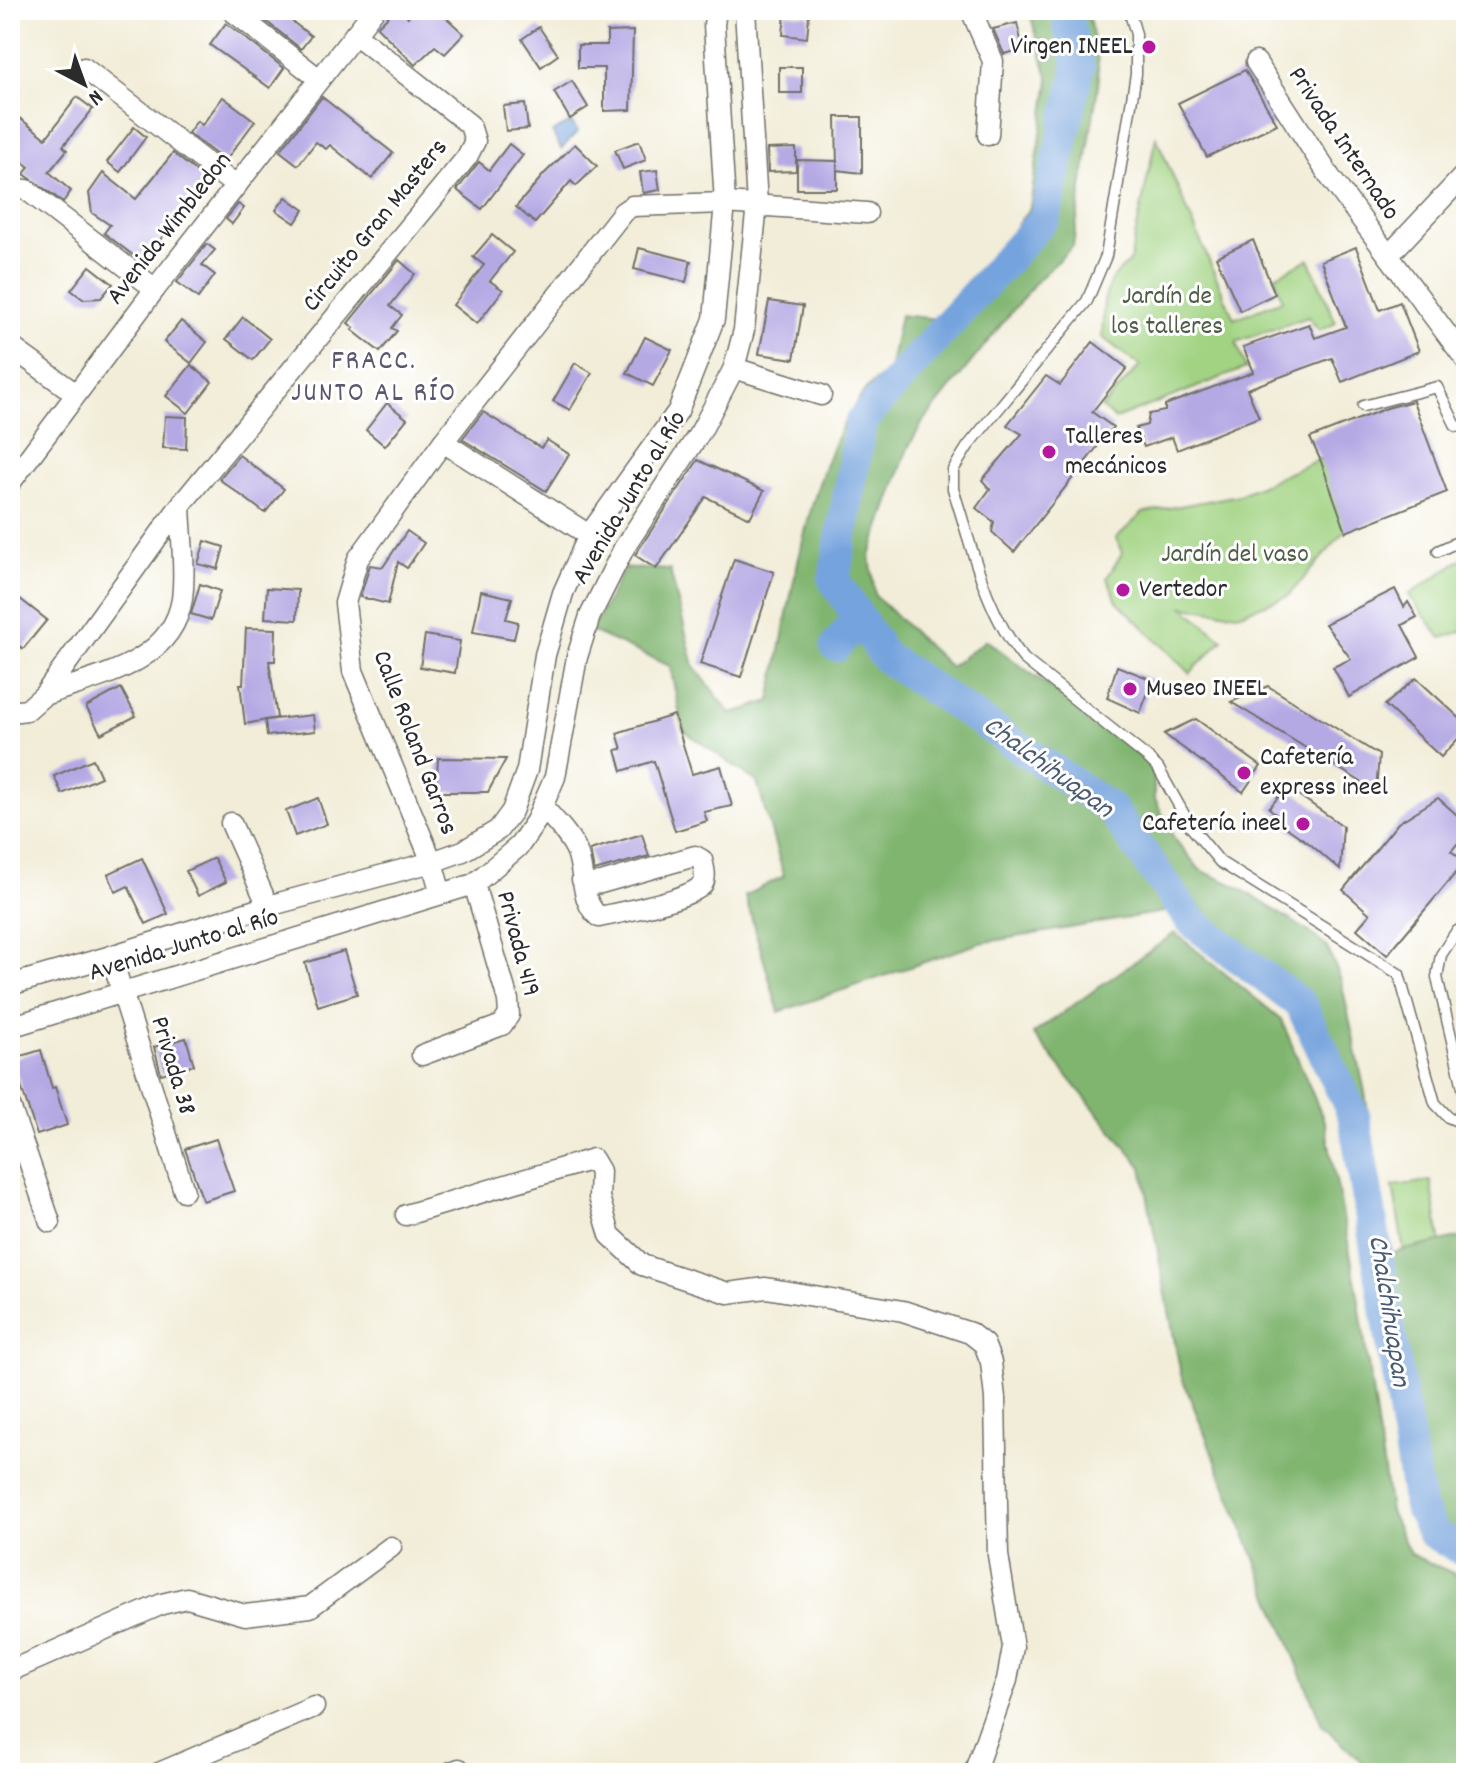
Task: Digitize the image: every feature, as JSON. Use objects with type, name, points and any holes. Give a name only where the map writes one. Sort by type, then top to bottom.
[{"type":"street","points":[[231,10],[319,79]]},
{"type":"street","name":"Avenida Wimbledon","points":[[10,483],[17,458],[76,394],[374,10]]},
{"type":"street","name":"Avenida Junto al Río","points":[[11,980],[111,956],[268,906],[432,862],[463,851],[498,830],[512,811],[527,770],[545,655],[563,593],[589,535],[678,411],[714,319],[725,203],[714,25],[716,10]]},
{"type":"street","name":"Avenida Junto al Río","points":[[10,1027],[474,884],[519,846],[536,821],[555,777],[577,657],[590,616],[624,548],[701,431],[734,368],[744,330],[757,204],[745,10]]},
{"type":"street","points":[[971,10],[993,61],[988,135]]},
{"type":"street","name":"Circuito Gran Masters","points":[[10,712],[27,710],[44,695],[180,506],[467,157],[475,141],[470,125],[355,34]]},
{"type":"street","name":"Privada Internado","points":[[1256,62],[1330,177],[1466,360]]},
{"type":"street","points":[[84,68],[236,186]]},
{"type":"street","points":[[1389,255],[1466,173]]},
{"type":"street","points":[[27,190],[155,289]]},
{"type":"street","name":"Calle Roland Garros","points":[[441,894],[432,862],[353,671],[345,603],[358,559],[443,442],[623,212],[632,206],[725,203],[867,213]]},
{"type":"street","points":[[10,346],[76,394]]},
{"type":"street","points":[[734,368],[821,395]]},
{"type":"street","points":[[443,442],[589,535]]},
{"type":"street","name":"Circuito Gran Masters","points":[[44,695],[147,656],[166,637],[177,617],[182,597],[180,506]]},
{"type":"street","points":[[545,655],[577,657]]},
{"type":"street","points":[[542,806],[577,853],[582,880],[590,910],[599,917],[689,893],[701,886],[705,877],[702,860],[695,856],[601,883],[591,884],[582,880]]},
{"type":"street","points":[[231,823],[268,906]]},
{"type":"street","name":"Privada 419","points":[[422,1055],[502,1025],[509,1015],[508,1000],[474,884]]},
{"type":"street","name":"Privada 38","points":[[111,956],[184,1191]]},
{"type":"street","points":[[10,1106],[50,1222]]},
{"type":"street","points":[[406,1215],[593,1159],[600,1171],[599,1197],[610,1235],[642,1265],[728,1293],[766,1288],[903,1311],[970,1333],[984,1344],[991,1362],[995,1398],[998,1555],[1013,1647],[1007,1680],[974,1773]]},
{"type":"street","points":[[10,1671],[162,1604],[187,1598],[245,1615],[310,1607],[391,1547]]},
{"type":"street","points":[[159,1773],[314,1707]]},
{"type":"lane","points":[[1129,10],[1136,34],[1136,74],[1106,256],[1087,301],[968,446],[953,470],[953,489],[997,620],[1024,659],[1158,768],[1191,827],[1220,862],[1399,974],[1435,1103],[1455,1120],[1463,1110],[1465,1096],[1437,977],[1441,955],[1456,932],[1466,925]]},
{"type":"lane","points":[[1363,406],[1437,387],[1456,426],[1466,428]]},
{"type":"lane","points":[[1438,551],[1466,538]]},
{"type":"green space","points":[[1029,10],[1087,10],[1097,52],[1099,80],[1073,246],[1034,284],[923,422],[908,448],[870,556],[875,596],[950,667],[986,640],[1135,751],[1154,770],[1154,797],[1174,838],[1200,870],[1236,886],[1308,931],[1327,947],[1341,980],[1364,1087],[1391,1253],[1466,1236],[1466,1553],[1433,1534],[1417,1500],[1398,1408],[1361,1187],[1310,1030],[1286,986],[1267,964],[1218,926],[1199,906],[980,943],[779,1012],[745,896],[784,876],[757,782],[683,730],[670,666],[591,631],[625,568],[670,570],[694,666],[731,714],[770,701],[793,582],[815,496],[845,421],[867,388],[889,371],[900,315],[938,319],[975,284],[1030,207],[1049,80]]},
{"type":"green space","name":"Jardín de los talleres","points":[[1156,137],[1234,319],[1282,300],[1275,276],[1309,259],[1336,323],[1319,331],[1308,317],[1236,342],[1246,368],[1115,419],[1101,408],[1140,366],[1102,337],[1104,301],[1111,280],[1130,261]]},
{"type":"green space","name":"Jardín del vaso","points":[[1320,459],[1393,477],[1288,596],[1238,614],[1184,607],[1223,640],[1190,673],[1117,601],[1107,578],[1122,553],[1116,538],[1143,513],[1239,495]]},
{"type":"green space","points":[[1466,556],[1466,630],[1441,638],[1409,595]]},
{"type":"green space","points":[[1175,933],[1281,1019],[1325,1123],[1357,1289],[1390,1511],[1410,1554],[1466,1579],[1466,1773],[1374,1773],[1322,1725],[1181,1375],[1142,1167],[1033,1034]]},
{"type":"green space","points":[[1431,1181],[1442,1251],[1405,1258],[1393,1186]]},
{"type":"water","points":[[571,122],[578,131],[561,149],[552,132]]},
{"type":"building","points":[[252,10],[277,10],[311,36],[301,49]]},
{"type":"building","points":[[394,10],[401,10],[408,17],[415,10],[438,10],[464,34],[445,54],[435,46],[415,65],[377,27]]},
{"type":"building","points":[[785,13],[809,15],[807,38],[783,35]]},
{"type":"building","points":[[226,23],[284,68],[270,88],[210,45]]},
{"type":"building","points":[[1017,23],[1023,49],[1004,54],[993,29]]},
{"type":"building","points":[[539,27],[558,55],[541,67],[522,39]]},
{"type":"building","points":[[633,31],[631,110],[604,111],[604,68],[578,68],[578,45],[607,45],[607,32]]},
{"type":"building","points":[[779,67],[802,67],[802,93],[779,93]]},
{"type":"building","points":[[1245,70],[1277,124],[1207,157],[1178,103]]},
{"type":"building","points":[[572,81],[588,107],[570,119],[554,92]]},
{"type":"building","points":[[77,97],[93,109],[63,146],[67,150],[49,172],[71,191],[63,202],[24,174],[29,167],[10,152],[10,111],[46,138]]},
{"type":"building","points":[[223,97],[255,121],[225,161],[188,133],[197,121],[202,125]]},
{"type":"building","points":[[322,97],[393,153],[372,179],[330,145],[326,149],[316,142],[298,165],[280,151]]},
{"type":"building","points":[[525,104],[528,129],[506,131],[503,106]]},
{"type":"building","points":[[836,117],[862,117],[862,173],[837,170]]},
{"type":"building","points":[[134,127],[146,137],[120,172],[107,162]]},
{"type":"building","points":[[639,141],[646,160],[623,169],[615,150]]},
{"type":"building","points":[[509,144],[523,155],[482,209],[457,190],[479,162],[489,170]]},
{"type":"building","points":[[575,144],[597,166],[576,186],[571,181],[535,223],[516,207]]},
{"type":"building","points":[[796,148],[796,171],[768,172],[767,149]]},
{"type":"building","points":[[173,153],[208,181],[142,262],[104,233],[110,225],[92,213],[89,193],[103,173],[136,199]]},
{"type":"building","points":[[797,160],[837,161],[837,189],[797,189]]},
{"type":"building","points":[[657,170],[660,190],[643,193],[640,172]]},
{"type":"building","points":[[286,197],[304,210],[295,223],[276,210]]},
{"type":"building","points":[[238,204],[244,208],[232,224],[226,219]]},
{"type":"building","points":[[492,235],[513,252],[490,281],[503,290],[477,324],[453,305],[484,265],[473,257]]},
{"type":"building","points":[[1253,240],[1275,294],[1240,311],[1216,257]]},
{"type":"building","points":[[207,244],[215,250],[202,265],[215,275],[198,298],[177,282]]},
{"type":"building","points":[[1356,247],[1380,310],[1400,302],[1419,351],[1342,382],[1332,358],[1247,389],[1259,417],[1177,450],[1172,437],[1144,447],[1136,428],[1147,425],[1149,414],[1165,411],[1165,405],[1254,372],[1243,347],[1309,324],[1315,338],[1346,327],[1321,261]]},
{"type":"building","points":[[639,248],[691,261],[686,282],[634,269]]},
{"type":"building","points":[[399,260],[415,274],[390,306],[402,315],[392,328],[397,331],[380,352],[352,330],[354,328],[348,323]]},
{"type":"building","points":[[90,266],[113,284],[101,298],[83,299],[71,290]]},
{"type":"building","points":[[769,301],[803,306],[794,359],[759,354]]},
{"type":"building","points":[[243,317],[270,339],[253,360],[226,339]]},
{"type":"building","points":[[181,321],[207,342],[191,363],[164,342]]},
{"type":"building","points":[[645,337],[672,350],[653,386],[627,373]]},
{"type":"building","name":"Talleres mecánicos","points":[[1093,342],[1127,368],[1092,412],[1113,427],[1014,552],[992,532],[994,522],[976,508],[990,489],[982,480],[1022,434],[1007,425],[1046,376],[1060,385]]},
{"type":"building","points":[[575,363],[592,373],[570,410],[553,401]]},
{"type":"building","points":[[191,365],[212,382],[188,413],[166,396]]},
{"type":"building","points":[[1413,401],[1447,492],[1346,532],[1310,438]]},
{"type":"building","points":[[387,403],[407,419],[385,446],[366,430]]},
{"type":"building","points":[[483,412],[541,448],[547,440],[569,454],[546,491],[462,439]]},
{"type":"building","points":[[165,416],[187,417],[186,449],[163,448]]},
{"type":"building","points":[[239,455],[284,489],[265,513],[219,479]]},
{"type":"building","points":[[698,460],[764,491],[750,518],[706,497],[656,569],[635,555]]},
{"type":"building","points":[[407,531],[424,543],[407,568],[398,562],[388,604],[360,597],[370,565],[383,567]]},
{"type":"building","points":[[205,541],[224,547],[218,569],[198,564]]},
{"type":"building","points":[[734,559],[774,572],[741,677],[700,664]]},
{"type":"building","points":[[200,584],[220,591],[211,620],[191,614]]},
{"type":"building","points":[[267,588],[298,590],[297,620],[265,618]]},
{"type":"building","points":[[1395,589],[1404,607],[1408,602],[1417,617],[1402,625],[1419,657],[1349,697],[1333,667],[1351,659],[1325,624]]},
{"type":"building","points":[[10,591],[47,620],[23,649],[10,638]]},
{"type":"building","points":[[481,591],[512,598],[506,619],[518,622],[514,639],[473,632]]},
{"type":"building","points":[[246,628],[276,629],[275,661],[269,661],[277,718],[245,724],[240,684],[243,684]]},
{"type":"building","points":[[425,635],[460,641],[455,673],[420,667]]},
{"type":"building","name":"Museo INEEL","points":[[1117,666],[1153,680],[1140,713],[1107,698]]},
{"type":"building","points":[[1416,678],[1466,724],[1466,730],[1441,757],[1385,705]]},
{"type":"building","points":[[1268,686],[1379,755],[1376,791],[1231,702]]},
{"type":"building","points":[[121,688],[136,716],[101,734],[86,707]]},
{"type":"building","points":[[313,715],[315,731],[267,736],[265,720]]},
{"type":"building","points":[[674,715],[692,774],[721,766],[732,806],[704,812],[707,821],[675,831],[654,761],[622,771],[616,750],[622,749],[617,733]]},
{"type":"building","points":[[1196,719],[1261,766],[1243,792],[1164,734]]},
{"type":"building","points":[[438,758],[506,759],[488,792],[436,792]]},
{"type":"building","points":[[93,759],[101,777],[62,794],[54,776]]},
{"type":"building","points":[[1287,787],[1343,826],[1340,870],[1280,823],[1282,820],[1269,808]]},
{"type":"building","points":[[318,798],[327,824],[295,836],[286,811]]},
{"type":"building","points":[[1438,798],[1466,823],[1466,834],[1451,851],[1465,862],[1387,955],[1357,929],[1370,914],[1343,890],[1398,823]]},
{"type":"building","points":[[642,834],[649,856],[594,871],[590,850]]},
{"type":"building","points":[[142,858],[168,914],[146,924],[128,886],[116,892],[108,874]]},
{"type":"building","points":[[214,858],[226,882],[198,896],[186,871]]},
{"type":"building","points":[[344,951],[357,994],[318,1006],[305,963]]},
{"type":"building","points":[[186,1038],[194,1065],[161,1074],[154,1047]]},
{"type":"building","points":[[41,1050],[67,1125],[37,1135],[12,1059]]},
{"type":"building","points":[[216,1139],[234,1191],[203,1201],[185,1149]]},
{"type":"waterway","name":"Chalchihuapan","points":[[1065,10],[1079,67],[1045,217],[861,421],[834,580],[885,657],[1110,808],[1191,921],[1301,1005],[1354,1116],[1419,1506],[1433,1534],[1466,1552]]},
{"type":"waterway","points":[[836,646],[859,618]]},
{"type":"place","name":"Virgen INEEL","points":[[1149,47]]},
{"type":"place","name":"Talleres mecánicos","points":[[1049,452]]},
{"type":"place","name":"Vertedor","points":[[1123,590]]},
{"type":"place","name":"Museo INEEL","points":[[1130,689]]},
{"type":"place","name":"Cafetería express ineel","points":[[1244,773]]},
{"type":"place","name":"Cafetería ineel","points":[[1303,824]]},
{"type":"district","name":"FRACC. JUNTO AL RÍO","points":[[374,379]]}]
